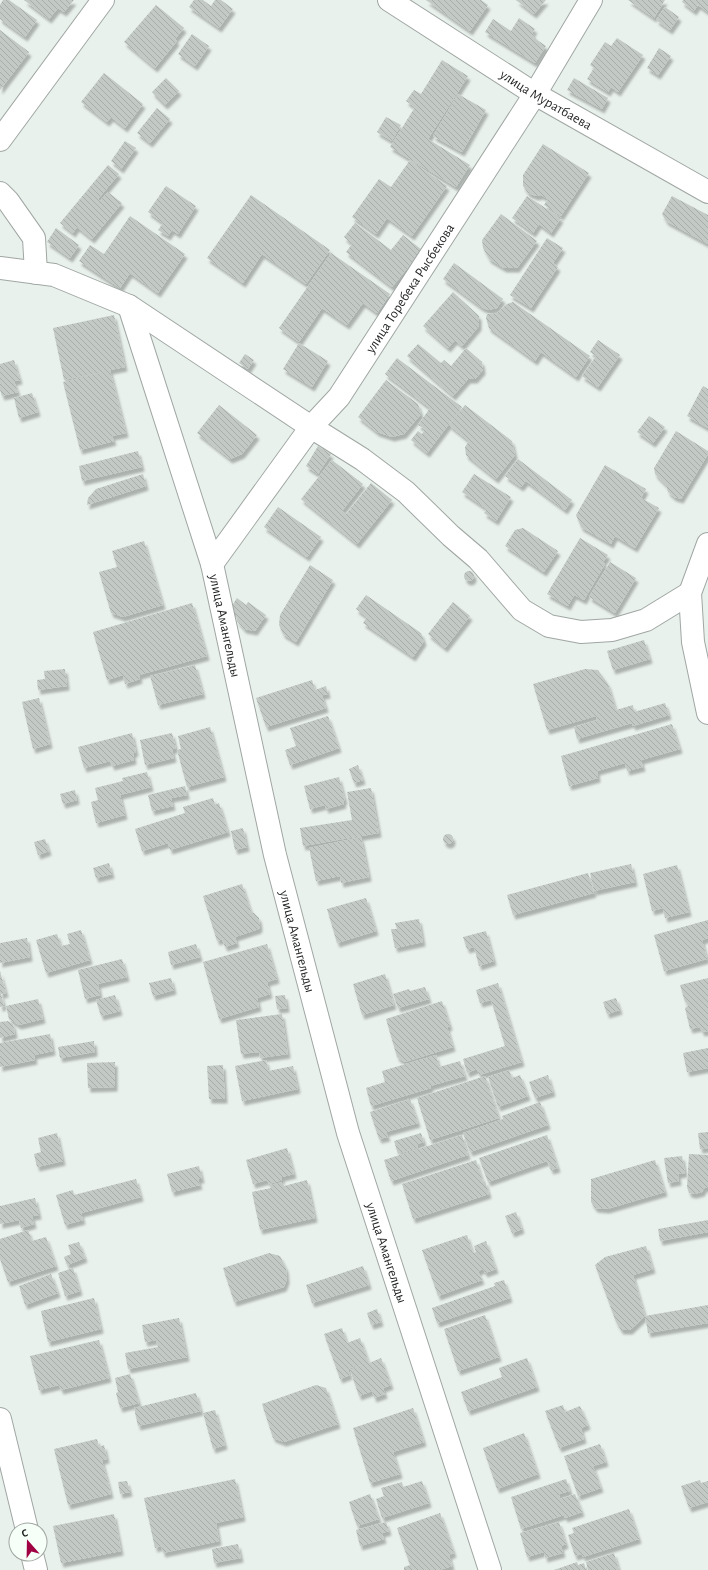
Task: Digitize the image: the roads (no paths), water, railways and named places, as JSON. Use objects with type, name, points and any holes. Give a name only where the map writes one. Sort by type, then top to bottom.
[{"type":"street","points":[[0,140],[103,0]]},
{"type":"street","name":"улица Муратбаева","points":[[389,0],[535,94],[708,192]]},
{"type":"street","name":"улица Торебека Рысбекова","points":[[212,564],[311,427],[338,396],[535,94],[591,0]]},
{"type":"street","points":[[0,193],[8,201],[34,238],[36,272]]},
{"type":"street","points":[[0,268],[54,275],[129,306],[311,427],[362,459],[406,492],[451,536],[478,559],[522,610],[549,626],[581,632],[612,630],[646,620],[690,593]]},
{"type":"street","name":"улица Амангельды","points":[[129,306],[212,564],[275,855],[348,1133],[490,1570]]},
{"type":"street","points":[[708,544],[690,593],[693,642],[708,713]]},
{"type":"street","points":[[0,1419],[25,1522]]}]
